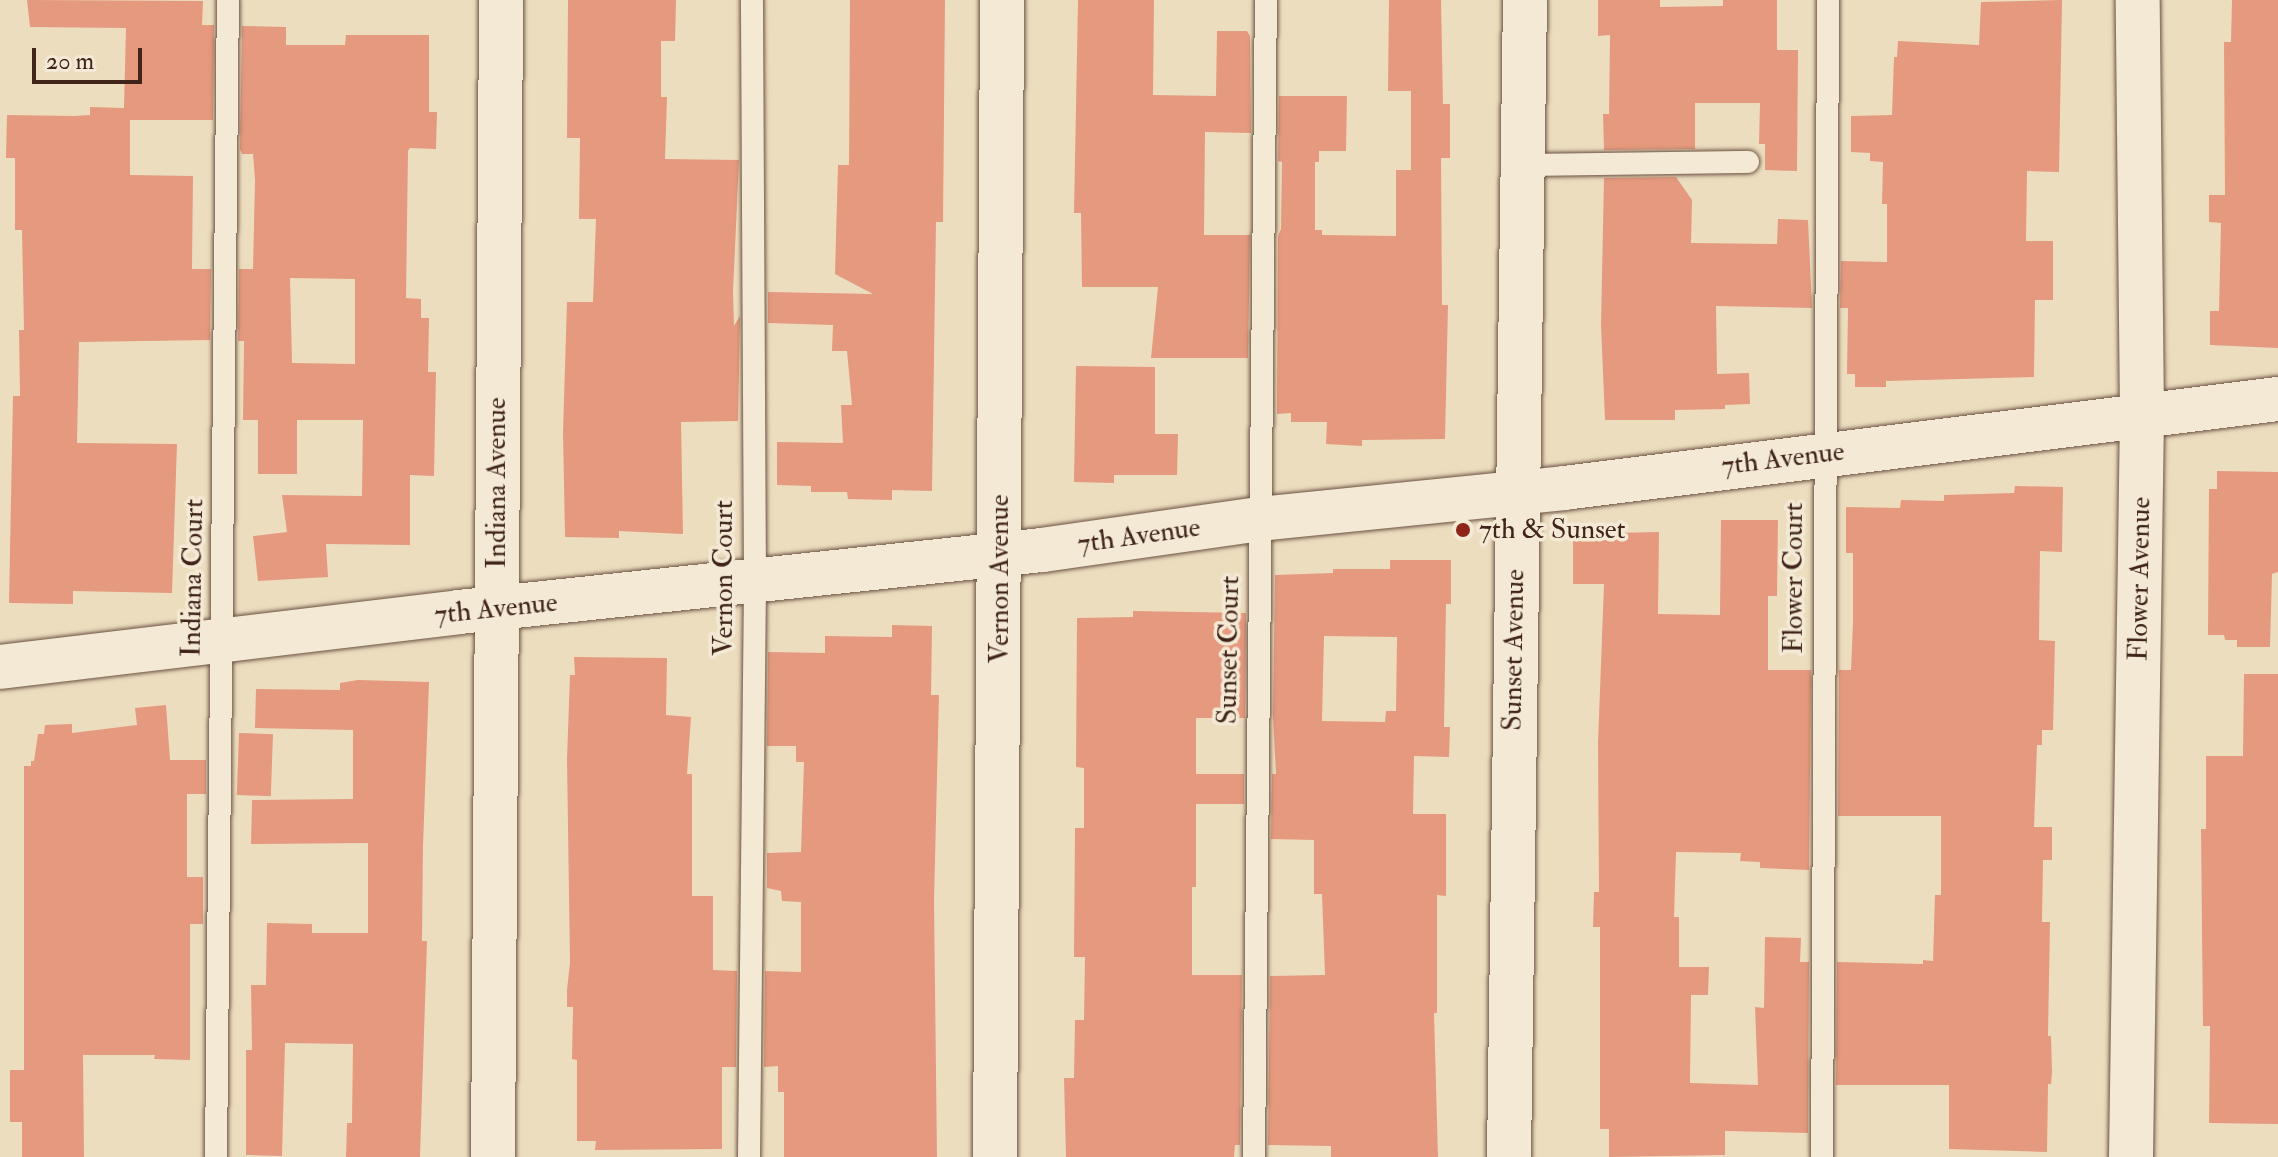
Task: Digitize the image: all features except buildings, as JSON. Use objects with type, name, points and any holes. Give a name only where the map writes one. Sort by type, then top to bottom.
[{"type":"street","name":"Indiana Avenue","points":[[493,1157],[501,0]]},
{"type":"street","name":"Vernon Avenue","points":[[995,1157],[1002,0]]},
{"type":"street","name":"Sunset Avenue","points":[[1509,1157],[1515,492],[1525,0]]},
{"type":"street","name":"Flower Avenue","points":[[2131,1157],[2142,415],[2138,0]]},
{"type":"street","name":"7th Avenue","points":[[0,667],[755,582],[2278,399]]},
{"type":"lane","name":"Indiana Court","points":[[216,1157],[228,0]]},
{"type":"lane","name":"Vernon Court","points":[[749,1157],[755,582],[752,0]]},
{"type":"lane","name":"Sunset Court","points":[[1254,1157],[1266,0]]},
{"type":"lane","name":"Flower Court","points":[[1822,1157],[1828,0]]},
{"type":"lane","points":[[1521,165],[1748,162]]},
{"type":"place","name":"7th & Sunset","points":[[1463,530]]}]
